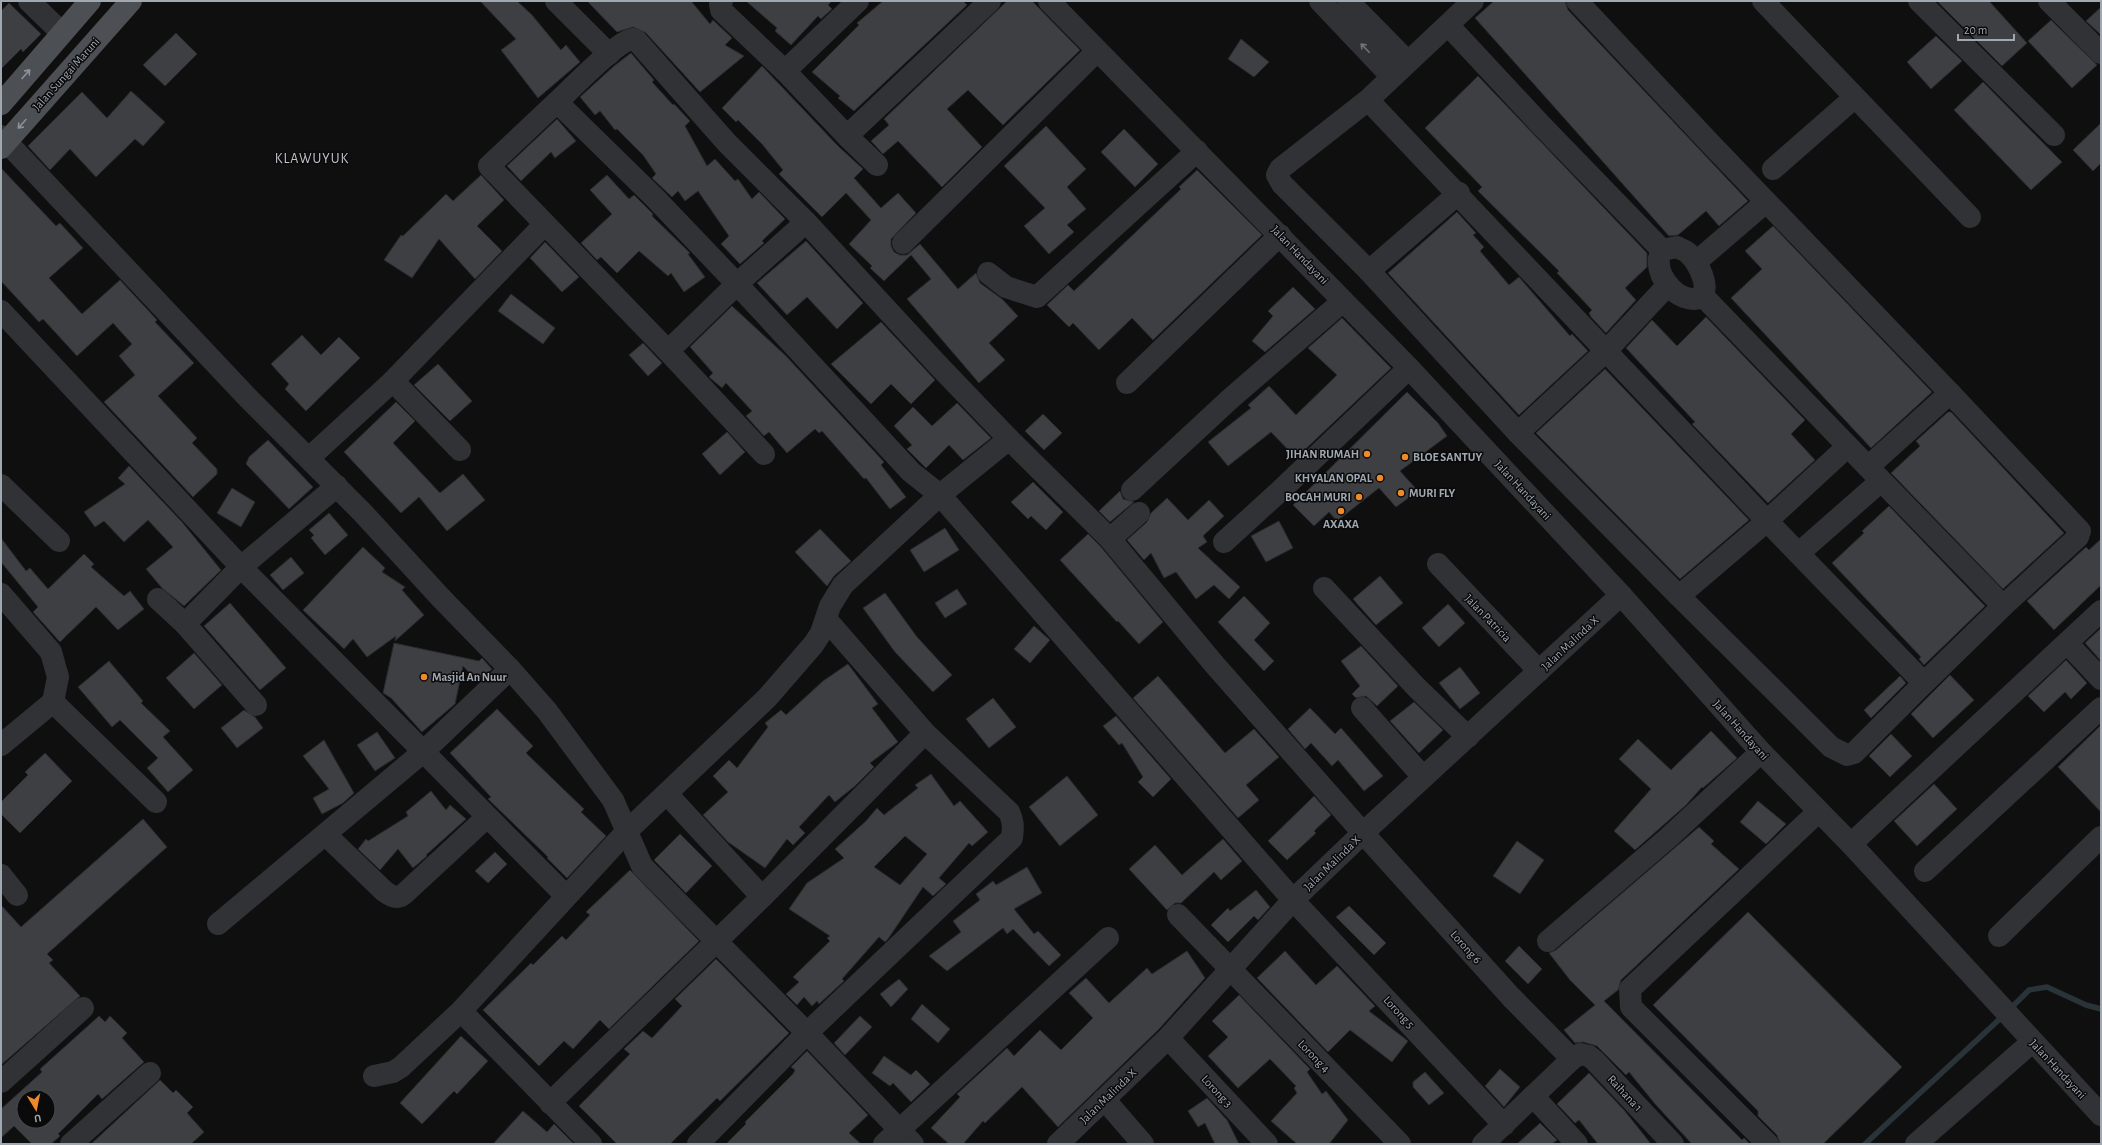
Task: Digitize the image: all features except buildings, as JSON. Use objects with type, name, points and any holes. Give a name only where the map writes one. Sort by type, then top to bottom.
[{"type":"main road","points":[[1,104],[90,1]]},
{"type":"main road","name":"Jalan Sungai Maruni","points":[[3,142],[131,1]]},
{"type":"street","points":[[29,1],[62,33]]},
{"type":"street","points":[[556,1],[609,54]]},
{"type":"street","points":[[722,1],[720,4],[722,10],[877,165]]},
{"type":"street","points":[[784,71],[858,1]]},
{"type":"street","points":[[847,136],[990,1]]},
{"type":"street","name":"Jalan Handayani","points":[[1049,1],[1409,368],[1621,595],[1761,752],[1818,812],[1851,844],[2032,1042],[2101,1115]]},
{"type":"street","points":[[1320,1],[1400,69]]},
{"type":"street","points":[[1348,1],[1400,69]]},
{"type":"street","points":[[1473,1],[1368,100],[1280,169],[1277,175],[1282,184],[1369,272],[1518,434],[1679,596],[1831,747],[1847,755],[1854,753],[2003,606],[2078,537],[2080,531],[1950,393],[1766,202],[1577,1]]},
{"type":"street","points":[[1763,1],[1854,98],[1970,217]]},
{"type":"street","points":[[1919,1],[2054,135]]},
{"type":"street","points":[[2049,1],[2101,53]]},
{"type":"street","points":[[1448,25],[1541,125],[1662,250]]},
{"type":"street","name":"Lorong 6","points":[[544,224],[490,166],[609,54],[627,40],[637,41],[727,143],[806,222],[938,365],[1009,439],[1110,539],[1214,664],[1363,833],[1511,997],[1572,1059]]},
{"type":"street","points":[[903,242],[1097,51]]},
{"type":"street","points":[[1773,169],[1854,98]]},
{"type":"street","points":[[1368,100],[1459,193],[1606,351],[1924,684]]},
{"type":"street","name":"Lorong 5","points":[[557,102],[655,198],[737,284],[911,472],[940,495],[1293,900],[1504,1125]]},
{"type":"street","points":[[3,142],[248,398],[337,486],[441,598],[510,669],[547,711],[613,800],[627,831],[633,849],[642,866],[807,1033],[899,1139],[1108,938]]},
{"type":"street","points":[[988,273],[1006,287],[1037,297],[1197,151]]},
{"type":"street","points":[[1369,272],[1459,193]]},
{"type":"street","points":[[1696,262],[1766,202]]},
{"type":"street","points":[[668,351],[737,284],[806,222]]},
{"type":"street","points":[[309,458],[393,381],[544,224],[668,351],[764,454]]},
{"type":"street","points":[[1126,383],[1280,235]]},
{"type":"street","points":[[1662,250],[1677,247],[1687,252],[1696,262],[1700,270],[1704,284],[1703,296],[1847,447],[2003,606]]},
{"type":"street","points":[[1662,250],[1659,259],[1660,268],[1668,286],[1683,297],[1691,300],[1703,296]]},
{"type":"street","points":[[1518,434],[1606,351],[1668,286]]},
{"type":"street","points":[[1132,490],[1228,400],[1343,301]]},
{"type":"street","points":[[1,311],[242,567],[566,896]]},
{"type":"street","points":[[1224,542],[1409,368]]},
{"type":"street","points":[[393,381],[460,450]]},
{"type":"street","points":[[1799,553],[1950,393]]},
{"type":"street","points":[[374,1076],[393,1072],[401,1067],[461,1011],[627,831],[767,698],[813,645],[826,619],[830,606],[843,585],[940,495],[1009,439]]},
{"type":"street","points":[[1679,596],[1767,520],[1847,447]]},
{"type":"street","points":[[1,485],[59,541]]},
{"type":"street","points":[[185,624],[242,567],[337,486]]},
{"type":"street","points":[[1110,539],[1139,513]]},
{"type":"street","name":"Jalan Patricia","points":[[1438,564],[1539,671]]},
{"type":"street","points":[[1324,588],[1412,683],[1468,737]]},
{"type":"street","name":"Jalan Malinda X","points":[[1058,1144],[1168,1038],[1293,900],[1423,777],[1621,595]]},
{"type":"street","points":[[158,599],[185,624],[256,705]]},
{"type":"street","points":[[1,745],[53,702],[58,684],[54,660],[51,652],[5,606]]},
{"type":"street","points":[[1851,844],[2101,611]]},
{"type":"street","points":[[698,1144],[807,1033],[1012,838],[1014,826],[1009,812],[925,733],[826,619]]},
{"type":"street","points":[[2067,643],[2101,679]]},
{"type":"street","points":[[218,924],[326,835],[386,781],[423,752],[510,669]]},
{"type":"street","points":[[53,702],[156,802]]},
{"type":"street","points":[[1362,708],[1423,777]]},
{"type":"street","points":[[1925,871],[2101,708]]},
{"type":"street","points":[[550,1103],[762,897],[925,733]]},
{"type":"street","points":[[1548,941],[1668,838],[1761,752]]},
{"type":"street","points":[[667,794],[762,897]]},
{"type":"street","points":[[1768,1144],[1631,1007],[1630,989],[1818,812]]},
{"type":"street","points":[[326,835],[384,891],[390,896],[397,897],[404,894],[487,817]]},
{"type":"street","points":[[1999,936],[2101,837]]},
{"type":"street","points":[[1,875],[18,895]]},
{"type":"street","name":"Lorong 4","points":[[1178,915],[1400,1144]]},
{"type":"street","points":[[1,1082],[83,1008]]},
{"type":"street","points":[[461,1011],[592,1144]]},
{"type":"street","name":"Lorong 3","points":[[1168,1038],[1267,1144]]},
{"type":"street","points":[[1916,1144],[2032,1042]]},
{"type":"street","name":"Raihana 1","points":[[1572,1059],[1578,1054],[1589,1056],[1673,1144]]},
{"type":"street","points":[[1483,1144],[1572,1059]]},
{"type":"street","points":[[71,1144],[150,1073]]},
{"type":"street","points":[[1532,1096],[1577,1144]]},
{"type":"street","points":[[1104,1099],[1143,1144]]},
{"type":"waterway","points":[[2010,1009],[2029,990],[2047,987],[2086,1005],[2101,1009]]},
{"type":"waterway","points":[[1865,1144],[2004,1015]]},
{"type":"place","name":"JIHAN RUMAH","points":[[1367,454]]},
{"type":"place","name":"BLOE SANTUY","points":[[1405,457]]},
{"type":"place","name":"KHYALAN OPAL","points":[[1380,478]]},
{"type":"place","name":"MURI FLY","points":[[1401,493]]},
{"type":"place","name":"BOCAH MURI","points":[[1359,497]]},
{"type":"place","name":"AXAXA","points":[[1341,511]]},
{"type":"place","name":"Masjid An Nuur","points":[[424,677]]},
{"type":"district","name":"KLAWUYUK","points":[[312,159]]}]
